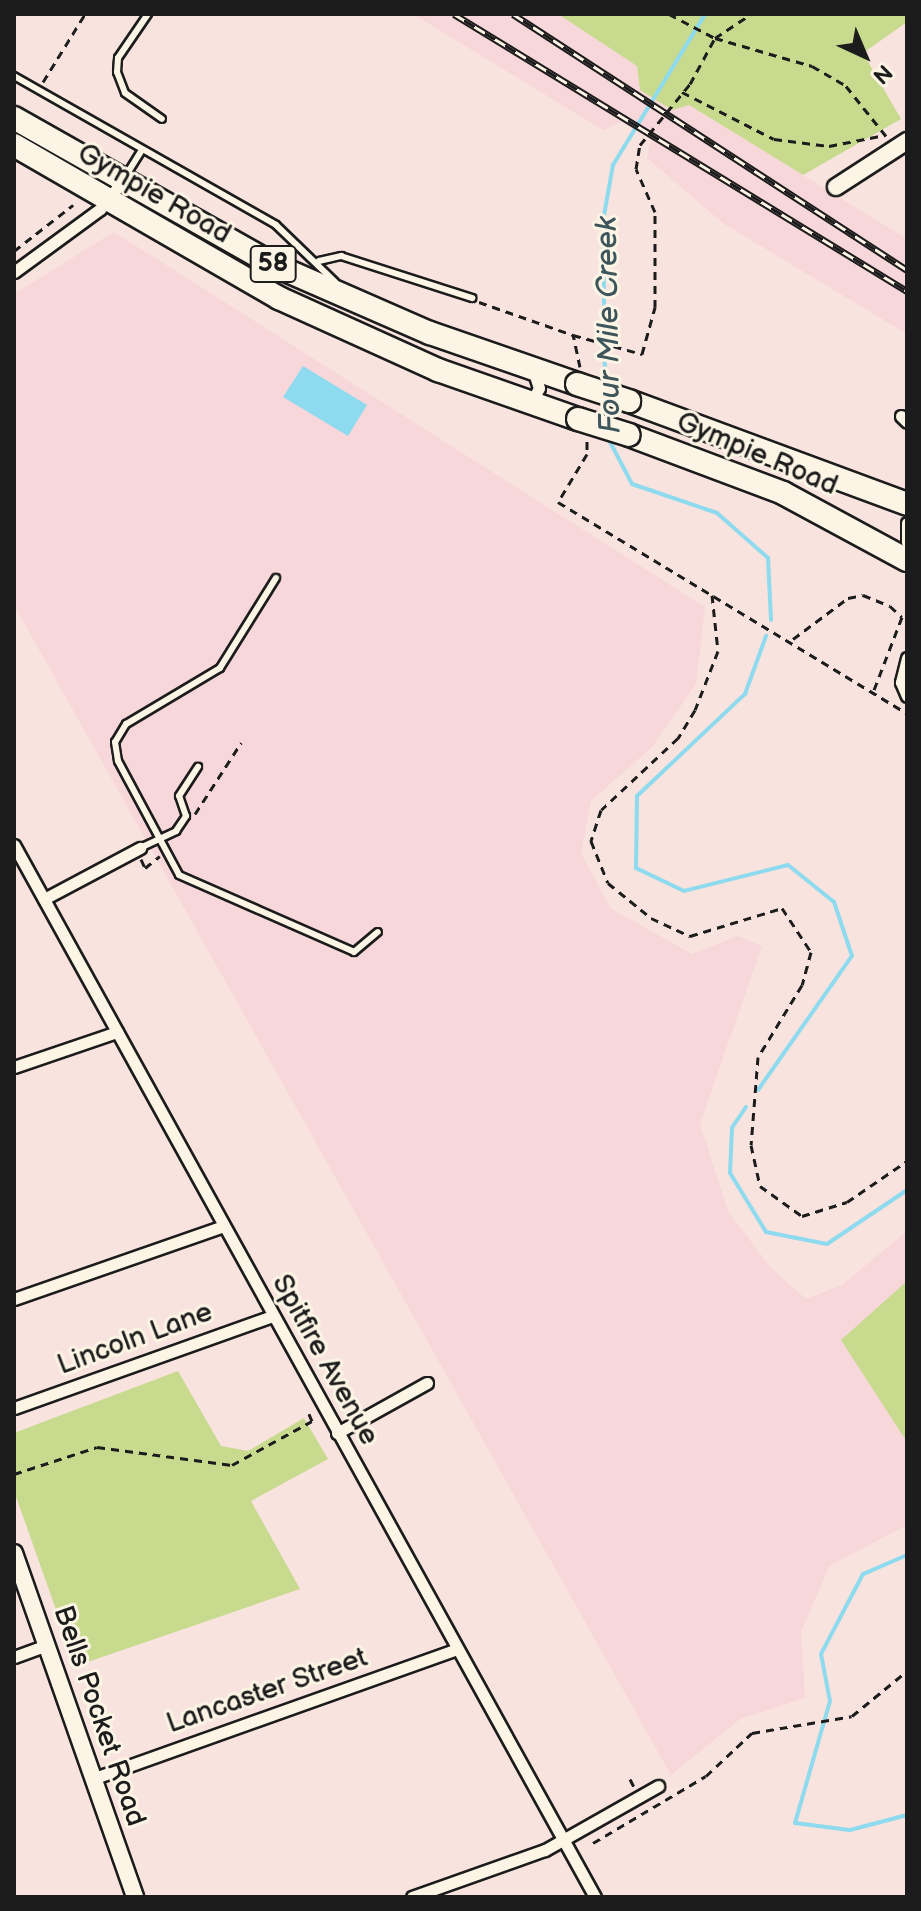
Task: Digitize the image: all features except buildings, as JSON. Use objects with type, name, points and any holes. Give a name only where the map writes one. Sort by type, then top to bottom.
[{"type":"highway","name":"Gympie Road","points":[[14,118],[121,183],[344,297],[533,369],[580,379],[629,401],[907,504]]},
{"type":"highway","name":"Gympie Road","points":[[14,145],[107,203],[329,322],[531,404],[583,423],[629,435],[783,493],[907,560]]},
{"type":"main road","points":[[836,187],[895,142]]},
{"type":"main road","name":"Bells Pocket Road","points":[[14,1553],[135,1897]]},
{"type":"street","points":[[14,272],[107,203],[121,183]]},
{"type":"street","points":[[531,404],[539,388],[533,369]]},
{"type":"street","points":[[907,523],[907,542]]},
{"type":"street","points":[[907,658],[901,682],[907,696]]},
{"type":"street","name":"Spitfire Avenue","points":[[14,845],[595,1897]]},
{"type":"street","points":[[44,899],[140,848]]},
{"type":"street","points":[[14,1067],[117,1032]]},
{"type":"street","points":[[14,1299],[224,1226]]},
{"type":"street","name":"Lincoln Lane","points":[[14,1408],[273,1316]]},
{"type":"street","points":[[337,1433],[427,1383]]},
{"type":"street","points":[[14,1657],[47,1645]]},
{"type":"street","name":"Lancaster Street","points":[[92,1779],[458,1649]]},
{"type":"street","points":[[412,1897],[564,1841],[658,1786]]},
{"type":"lane","points":[[139,25],[140,14]]},
{"type":"lane","points":[[148,14],[118,58],[119,84],[162,119]]},
{"type":"lane","name":"Gympie Road","points":[[14,76],[276,225],[319,261],[344,297]]},
{"type":"lane","points":[[121,183],[142,150]]},
{"type":"lane","points":[[319,261],[341,256],[472,298]]},
{"type":"lane","points":[[276,578],[220,668],[134,718],[115,742],[118,761],[163,839],[167,863],[195,885],[354,952],[378,932]]},
{"type":"lane","points":[[140,848],[163,839],[186,816],[179,796],[198,767]]},
{"type":"path","points":[[38,90],[85,14]]},
{"type":"path","points":[[472,298],[573,335],[642,354],[655,307],[655,212],[636,169],[640,145],[682,92],[715,38],[751,14]]},
{"type":"path","points":[[670,16],[715,38],[812,66],[846,86],[895,142]]},
{"type":"path","points":[[682,92],[774,139],[829,146],[895,142]]},
{"type":"path","points":[[14,251],[73,205]]},
{"type":"path","points":[[573,335],[580,379]]},
{"type":"path","points":[[583,423],[587,454],[558,502],[712,595],[793,639],[907,713]]},
{"type":"path","points":[[712,595],[718,651],[695,710],[678,738],[601,810],[591,841],[608,883],[651,918],[690,936],[782,908],[811,952],[802,985],[758,1057],[751,1145],[760,1186],[802,1216],[847,1202],[907,1161]]},
{"type":"path","points":[[793,639],[848,598],[875,597],[902,617]]},
{"type":"path","points":[[874,690],[907,611]]},
{"type":"path","points":[[194,817],[241,743]]},
{"type":"path","points":[[145,868],[166,852]]},
{"type":"path","points":[[14,1474],[97,1447],[232,1465],[312,1421],[309,1414]]},
{"type":"path","points":[[593,1843],[706,1776],[752,1733],[852,1716],[907,1671]]},
{"type":"shaded area","points":[[413,14],[558,14],[637,66],[640,90],[672,110],[689,105],[907,239],[907,334],[724,224],[647,158],[651,139],[621,122],[603,130]]},
{"type":"shaded area","points":[[114,232],[705,607],[696,684],[652,747],[591,801],[581,853],[610,908],[692,954],[737,936],[762,946],[700,1124],[728,1211],[771,1268],[806,1299],[842,1285],[907,1231],[907,1525],[829,1566],[801,1632],[805,1698],[740,1719],[671,1775],[14,605],[14,294]]},
{"type":"green space","points":[[558,14],[907,14],[907,22],[863,53],[901,119],[803,175],[689,105],[672,110],[640,90],[637,66]]},
{"type":"green space","points":[[907,1281],[907,1442],[841,1340]]},
{"type":"green space","points":[[178,1371],[221,1446],[248,1451],[304,1418],[328,1459],[251,1501],[300,1589],[76,1666],[14,1491],[14,1433]]},
{"type":"water","points":[[303,366],[367,405],[348,436],[283,397]]},
{"type":"waterway","name":"Four Mile Creek","points":[[605,385],[603,221],[613,165],[705,14]]},
{"type":"waterway","name":"Four Mile Creek","points":[[606,402],[607,421]]},
{"type":"waterway","name":"Four Mile Creek","points":[[608,438],[632,484],[717,513],[768,558],[771,620]]},
{"type":"waterway","name":"Four Mile Creek","points":[[758,1090],[852,956],[834,902],[788,865],[684,891],[636,868],[637,796],[745,694],[766,636]]},
{"type":"waterway","name":"Four Mile Creek","points":[[746,1107],[732,1128],[730,1173],[766,1232],[827,1244],[907,1190]]},
{"type":"waterway","name":"Four Mile Creek","points":[[907,1555],[863,1574],[821,1654],[830,1701],[795,1823],[850,1830],[907,1815]]},
{"type":"railway","points":[[454,14],[907,291]]},
{"type":"railway","points":[[513,14],[907,270]]}]
